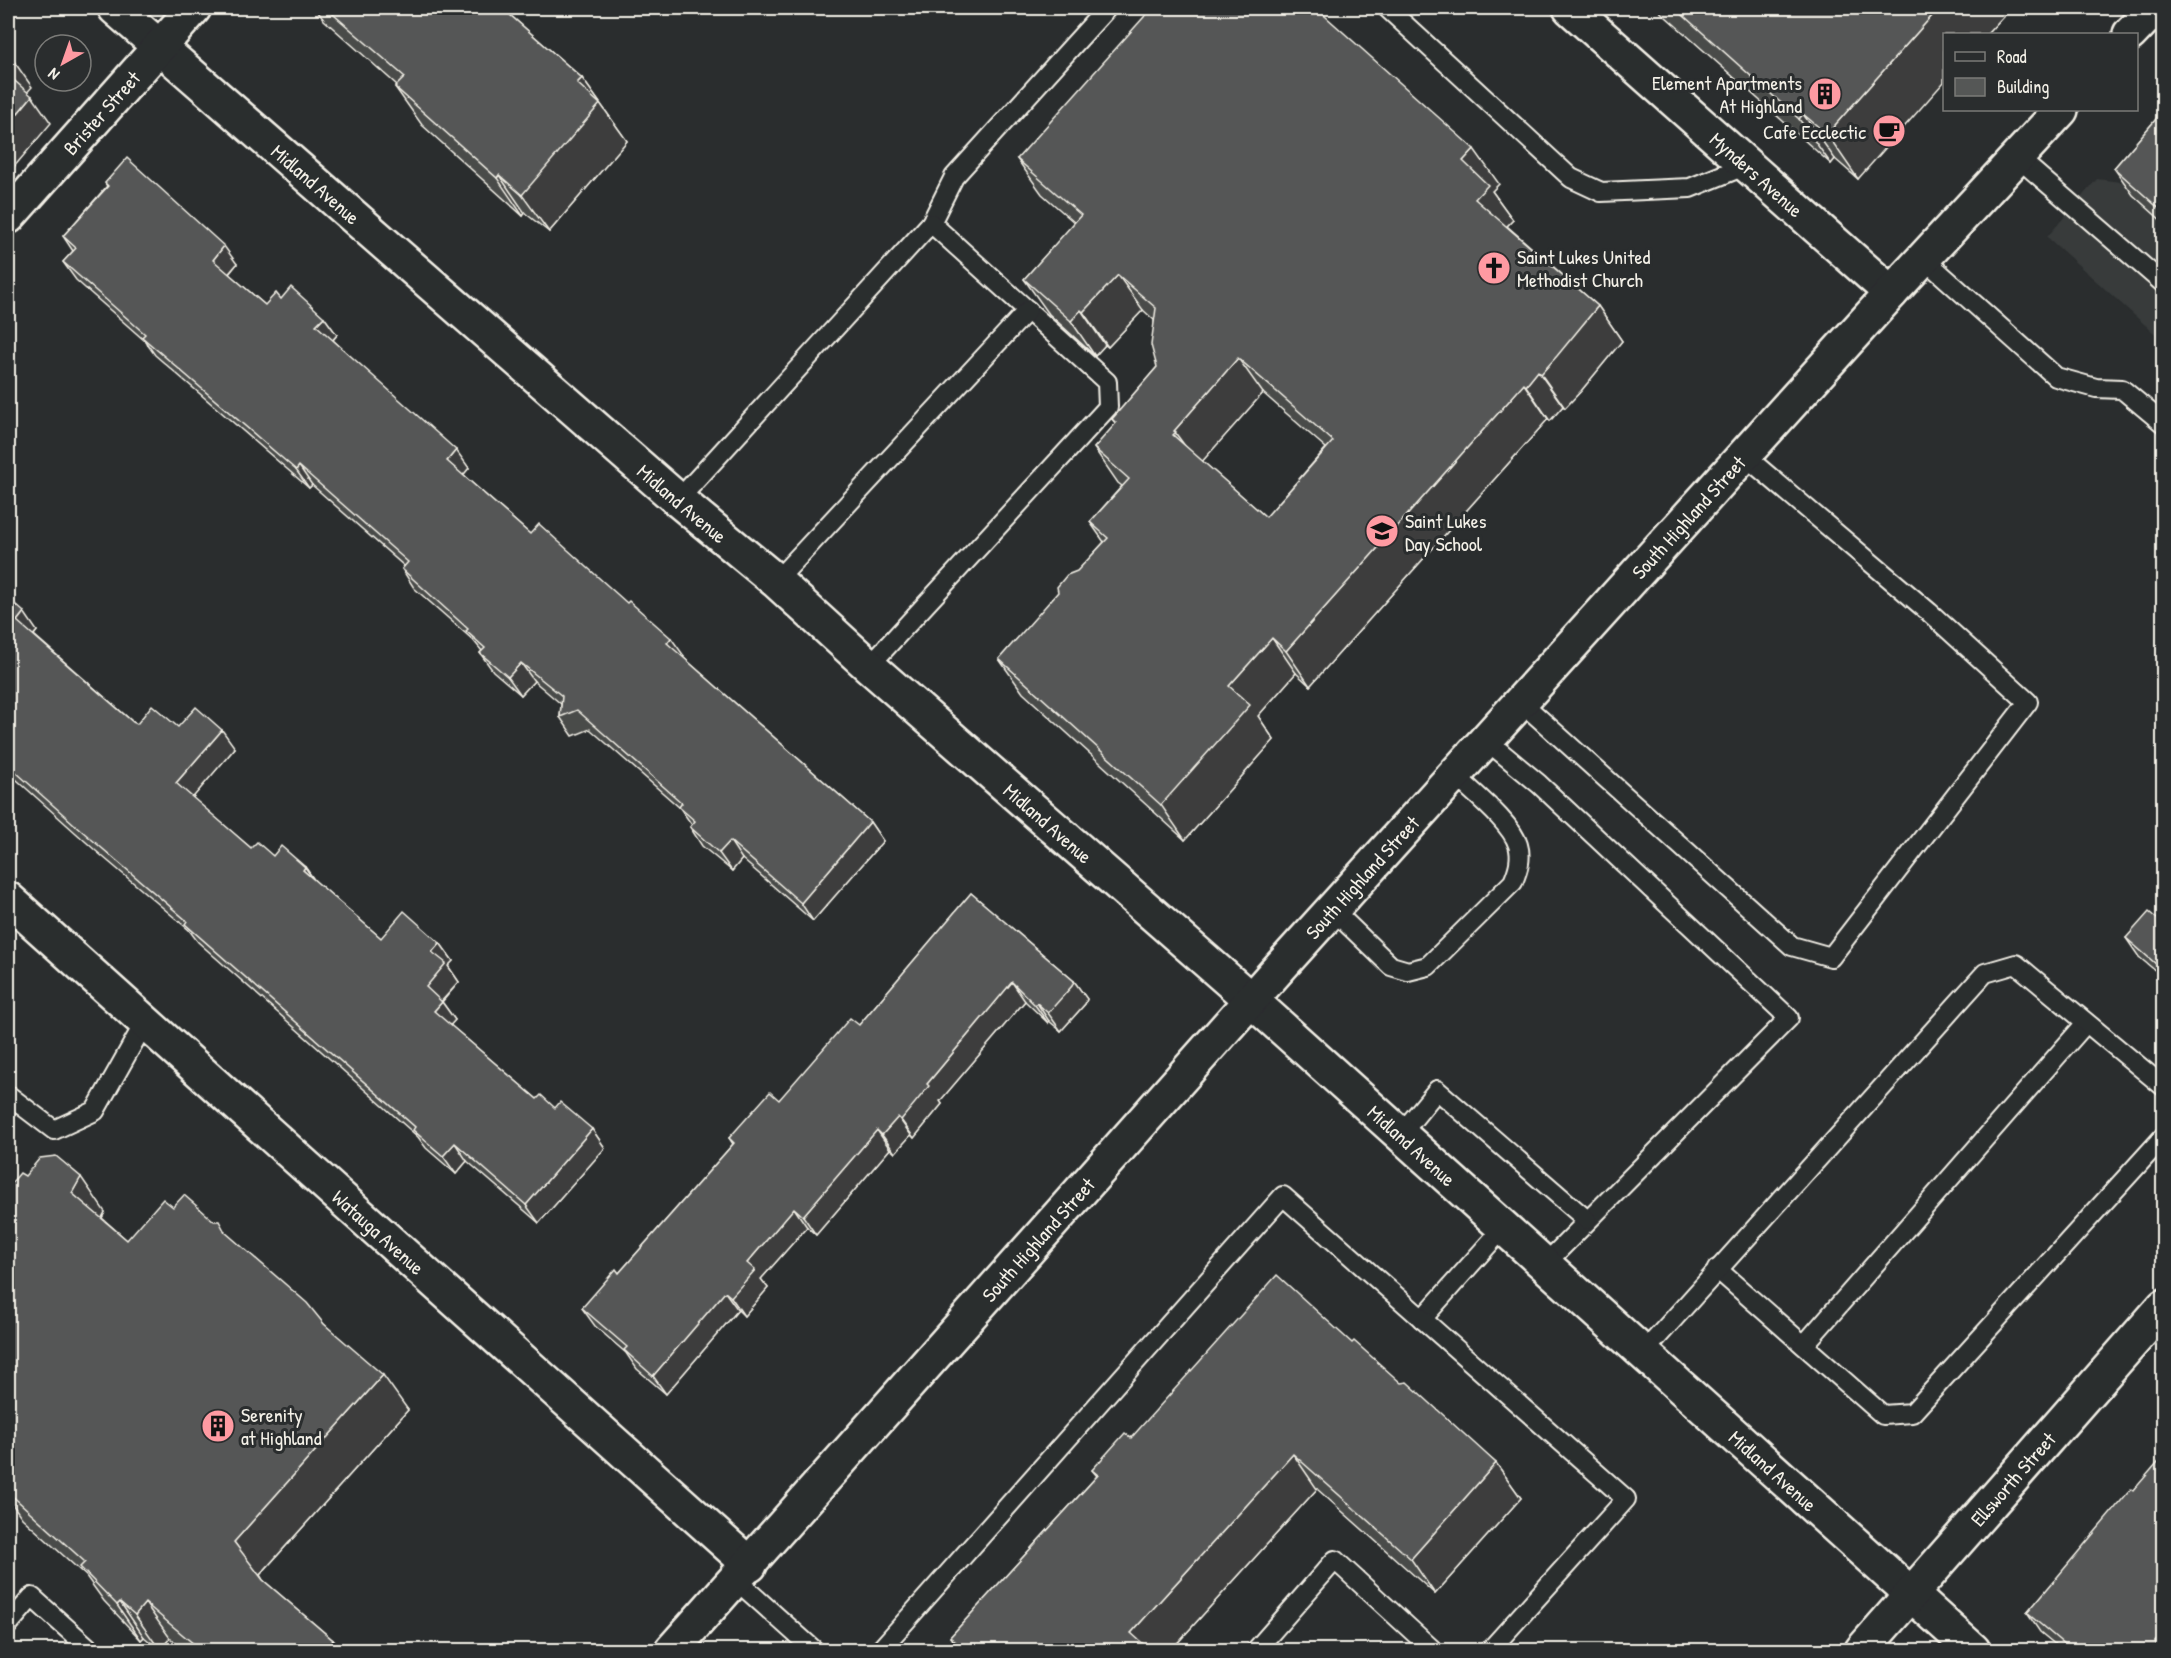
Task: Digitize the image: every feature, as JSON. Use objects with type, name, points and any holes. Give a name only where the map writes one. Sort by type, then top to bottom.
[{"type":"street","name":"Midland Avenue","points":[[115,8],[678,500],[776,581],[869,666],[1251,1000],[1973,1650]]},
{"type":"street","name":"Brister Street","points":[[8,217],[194,8]]},
{"type":"street","name":"Mynders Avenue","points":[[1570,8],[1891,292]]},
{"type":"street","points":[[2131,33],[2155,8]]},
{"type":"street","name":"South Highland Street","points":[[672,1650],[1251,1000],[1891,292],[2060,111]]},
{"type":"street","name":"Watauga Avenue","points":[[8,899],[145,1022],[743,1572]]},
{"type":"street","name":"Ellsworth Street","points":[[1862,1650],[2163,1306]]},
{"type":"lane","points":[[678,500],[931,223],[954,177],[1107,8]]},
{"type":"lane","points":[[1387,8],[1571,178],[1600,192],[1690,188],[1747,165]]},
{"type":"lane","points":[[2017,157],[2163,284]]},
{"type":"lane","points":[[869,666],[1108,407],[1107,382],[931,223]]},
{"type":"lane","points":[[1923,258],[2056,377],[2096,388],[2122,389],[2163,424]]},
{"type":"lane","points":[[776,581],[1028,310]]},
{"type":"lane","points":[[1521,702],[1792,946],[1831,957],[2028,702],[1929,612],[1744,455]]},
{"type":"lane","points":[[1486,740],[1539,784],[1789,1018],[1545,1264]]},
{"type":"lane","points":[[1333,910],[1387,962],[1408,971],[1428,966],[1513,882],[1520,866],[1518,845],[1503,823],[1455,775]]},
{"type":"lane","points":[[1643,1353],[1985,973],[2016,964],[2163,1087]]},
{"type":"lane","points":[[8,1095],[54,1130],[95,1111],[145,1022]]},
{"type":"lane","points":[[1804,1345],[2086,1023]]},
{"type":"lane","points":[[1401,1134],[1437,1090],[1587,1220]]},
{"type":"lane","points":[[1717,1269],[1883,1415],[1912,1413],[2163,1136]]},
{"type":"lane","points":[[880,1650],[1283,1196],[1626,1499],[1490,1650]]},
{"type":"lane","points":[[1422,1319],[1504,1227]]},
{"type":"lane","points":[[1256,1650],[1335,1560],[1433,1650]]},
{"type":"lane","points":[[743,1572],[814,1650]]},
{"type":"lane","points":[[8,1625],[32,1597],[91,1650]]},
{"type":"shaded area","points":[[2163,135],[2163,341],[2047,237],[2097,179],[2121,182]]},
{"type":"building","points":[[326,8],[502,8],[582,78],[577,83],[600,104],[522,195],[499,175],[497,178],[395,87],[405,77]]},
{"type":"building","points":[[1152,8],[1316,8],[1474,149],[1463,161],[1488,185],[1475,199],[1598,306],[1541,374],[1538,371],[1526,386],[1524,384],[1286,651],[1272,638],[1229,686],[1250,705],[1161,805],[999,659],[1058,592],[1057,587],[1067,575],[1077,571],[1108,538],[1090,522],[1129,479],[1094,448],[1116,423],[1112,419],[1157,367],[1151,345],[1156,308],[1118,275],[1083,312],[1081,310],[1071,321],[1024,279],[1081,215],[1017,159]],"holes":[[[1238,358],[1333,441],[1266,517],[1173,435],[1176,432],[1174,431]]]},
{"type":"building","points":[[1675,8],[1939,8],[1827,134],[1803,114],[1799,119]]},
{"type":"building","points":[[8,55],[13,60],[8,66]]},
{"type":"building","points":[[8,75],[32,96],[8,125]]},
{"type":"building","points":[[2163,111],[2163,212],[2114,168]]},
{"type":"building","points":[[127,158],[224,246],[213,260],[265,305],[276,293],[281,299],[291,287],[324,317],[316,325],[456,450],[447,461],[530,534],[539,524],[627,603],[629,601],[671,638],[667,643],[870,822],[801,903],[730,841],[719,853],[690,827],[695,821],[679,807],[682,803],[577,710],[560,717],[562,696],[521,663],[508,677],[480,653],[485,648],[466,631],[468,629],[402,569],[408,562],[299,466],[296,470],[142,337],[145,334],[63,262],[76,248],[63,236],[108,186],[105,183]]},
{"type":"building","points":[[8,598],[24,612],[17,621],[133,722],[137,724],[152,705],[178,727],[196,707],[222,730],[176,783],[251,848],[257,842],[273,856],[281,846],[305,867],[303,870],[381,938],[404,911],[440,943],[432,952],[446,963],[426,987],[442,1002],[434,1011],[537,1099],[541,1095],[555,1108],[560,1102],[592,1129],[526,1205],[455,1143],[443,1156],[413,1130],[415,1127],[185,924],[187,921],[8,765]]},
{"type":"building","points":[[971,893],[1074,981],[1072,986],[1048,1013],[1037,1003],[1035,1005],[1012,982],[927,1084],[929,1086],[901,1120],[898,1117],[882,1135],[877,1130],[803,1216],[794,1208],[747,1263],[755,1270],[731,1297],[725,1292],[653,1376],[624,1350],[627,1347],[582,1308],[616,1269],[619,1273],[734,1143],[729,1138],[770,1092],[779,1100],[850,1018],[859,1025]]},
{"type":"building","points":[[2149,912],[2163,924],[2163,970],[2126,938]]},
{"type":"building","name":"Serenity at Highland","points":[[56,1156],[81,1177],[72,1193],[127,1240],[163,1199],[173,1207],[184,1195],[214,1221],[219,1221],[225,1232],[307,1303],[324,1324],[383,1375],[234,1542],[263,1580],[333,1640],[331,1643],[340,1650],[201,1650],[145,1603],[135,1615],[120,1602],[117,1605],[80,1567],[85,1562],[8,1492],[8,1187],[20,1173],[25,1176],[40,1158]]},
{"type":"building","points":[[1277,1275],[1352,1343],[1354,1341],[1401,1383],[1407,1382],[1496,1463],[1411,1559],[1293,1454],[1131,1633],[1150,1650],[965,1650],[950,1637],[1098,1475],[1092,1470],[1125,1433],[1131,1438]]},
{"type":"building","points":[[2163,1456],[2163,1632],[2155,1642],[2163,1650],[2071,1650],[2027,1613],[2131,1489],[2133,1491]]},
{"type":"place","name":"Element Apartments At Highland","points":[[1825,94]]},
{"type":"place","name":"Cafe Ecclectic","points":[[1889,131]]},
{"type":"place","name":"Saint Lukes United Methodist Church","points":[[1494,268]]},
{"type":"place","name":"Saint Lukes Day School","points":[[1382,531]]},
{"type":"place","name":"Serenity at Highland","points":[[218,1426]]}]
